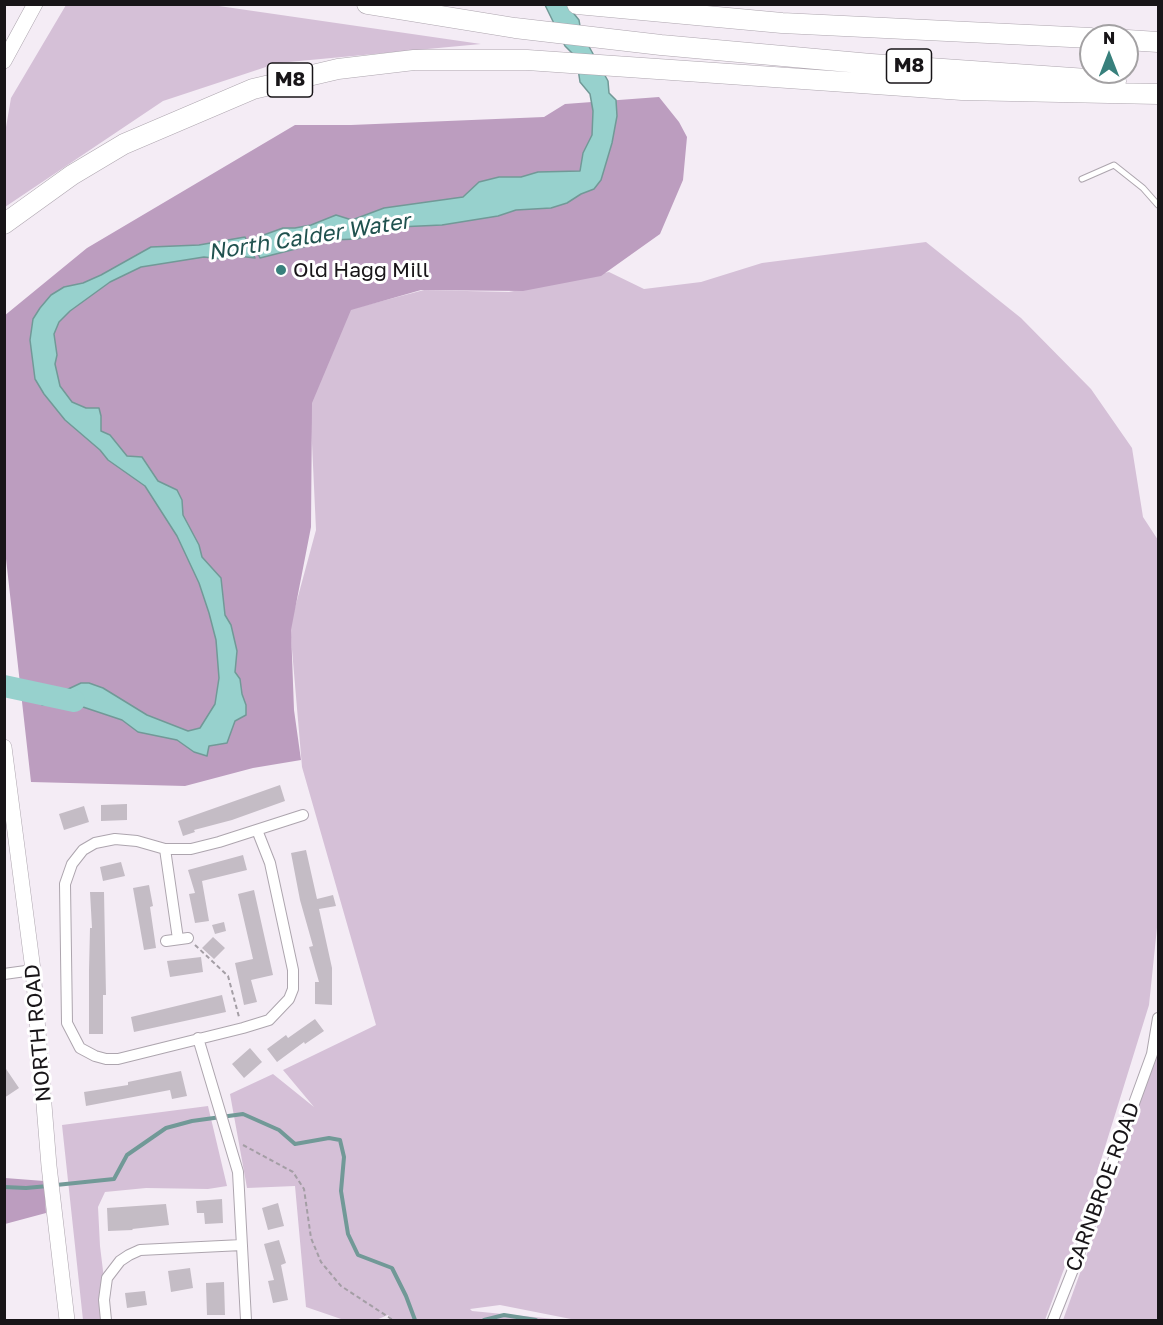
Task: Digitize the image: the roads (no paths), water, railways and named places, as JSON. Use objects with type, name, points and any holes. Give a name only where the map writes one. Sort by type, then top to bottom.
[{"type":"highway","name":"M8","points":[[367,4],[515,28],[661,45],[871,64],[1158,84]]},
{"type":"highway","name":"M8","points":[[577,4],[782,23],[1079,37]]},
{"type":"highway","name":"M8","points":[[683,4],[782,23]]},
{"type":"highway","points":[[1139,41],[1158,42]]},
{"type":"highway","name":"M8","points":[[4,224],[72,175],[124,144],[253,89],[338,69],[414,60],[527,60],[962,90],[1158,94]]},
{"type":"main road","points":[[4,61],[33,7]]},
{"type":"main road","name":"NORTH ROAD","points":[[4,747],[33,970],[49,1166],[67,1320]]},
{"type":"street","points":[[257,830],[270,863],[293,970],[293,989],[289,999],[269,1020],[118,1059],[95,1056],[80,1048],[67,1023],[65,884],[72,864],[83,850],[95,843],[115,838],[165,849],[191,849],[303,815]]},
{"type":"street","points":[[165,849],[183,938],[166,941]]},
{"type":"street","points":[[4,974],[33,970]]},
{"type":"street","name":"CARNBROE ROAD","points":[[1053,1320],[1152,1054],[1158,1018]]},
{"type":"street","points":[[198,1038],[238,1172],[246,1320]]},
{"type":"street","points":[[106,1320],[104,1300],[107,1278],[120,1261],[129,1255],[140,1250],[242,1245]]},
{"type":"lane","points":[[1082,178],[1114,165],[1143,188],[1158,204]]},
{"type":"water","points":[[545,5],[567,5],[579,20],[581,32],[608,81],[609,93],[616,100],[617,116],[612,143],[601,180],[594,189],[567,203],[551,208],[516,210],[498,216],[442,225],[398,227],[357,239],[331,240],[260,258],[250,237],[258,237],[283,228],[311,225],[336,215],[352,220],[384,208],[463,197],[479,182],[499,177],[521,177],[538,172],[580,171],[583,153],[592,135],[593,111],[590,94],[580,82],[572,53],[565,46]]},
{"type":"water","points":[[245,237],[255,258],[204,257],[141,267],[110,282],[70,311],[59,322],[54,334],[57,355],[55,364],[60,386],[72,402],[86,408],[99,408],[101,431],[110,435],[127,456],[142,457],[158,481],[177,490],[182,500],[183,515],[199,545],[202,557],[221,578],[225,615],[231,625],[237,651],[235,672],[240,679],[246,715],[235,721],[227,743],[209,746],[207,756],[194,752],[177,740],[138,732],[122,720],[71,703],[42,705],[45,689],[64,691],[81,683],[89,683],[103,688],[147,715],[188,731],[200,728],[215,704],[219,678],[216,640],[209,613],[199,583],[177,536],[145,486],[108,460],[100,450],[65,420],[44,394],[35,379],[30,340],[33,319],[40,308],[51,295],[64,287],[83,283],[101,275],[151,247],[199,245]]},
{"type":"waterway","name":"North Calder Water","points":[[4,686],[74,701]]},
{"type":"waterway","points":[[56,1185],[114,1179],[127,1155],[166,1128],[192,1121],[243,1114],[279,1130],[295,1144],[329,1138],[340,1140],[344,1157],[341,1191],[348,1234],[358,1255],[392,1268],[415,1320]]},
{"type":"waterway","points":[[4,1187],[48,1186]]},
{"type":"waterway","points":[[484,1320],[504,1315],[536,1320]]},
{"type":"place","name":"Old Hagg Mill","points":[[281,270]]}]
